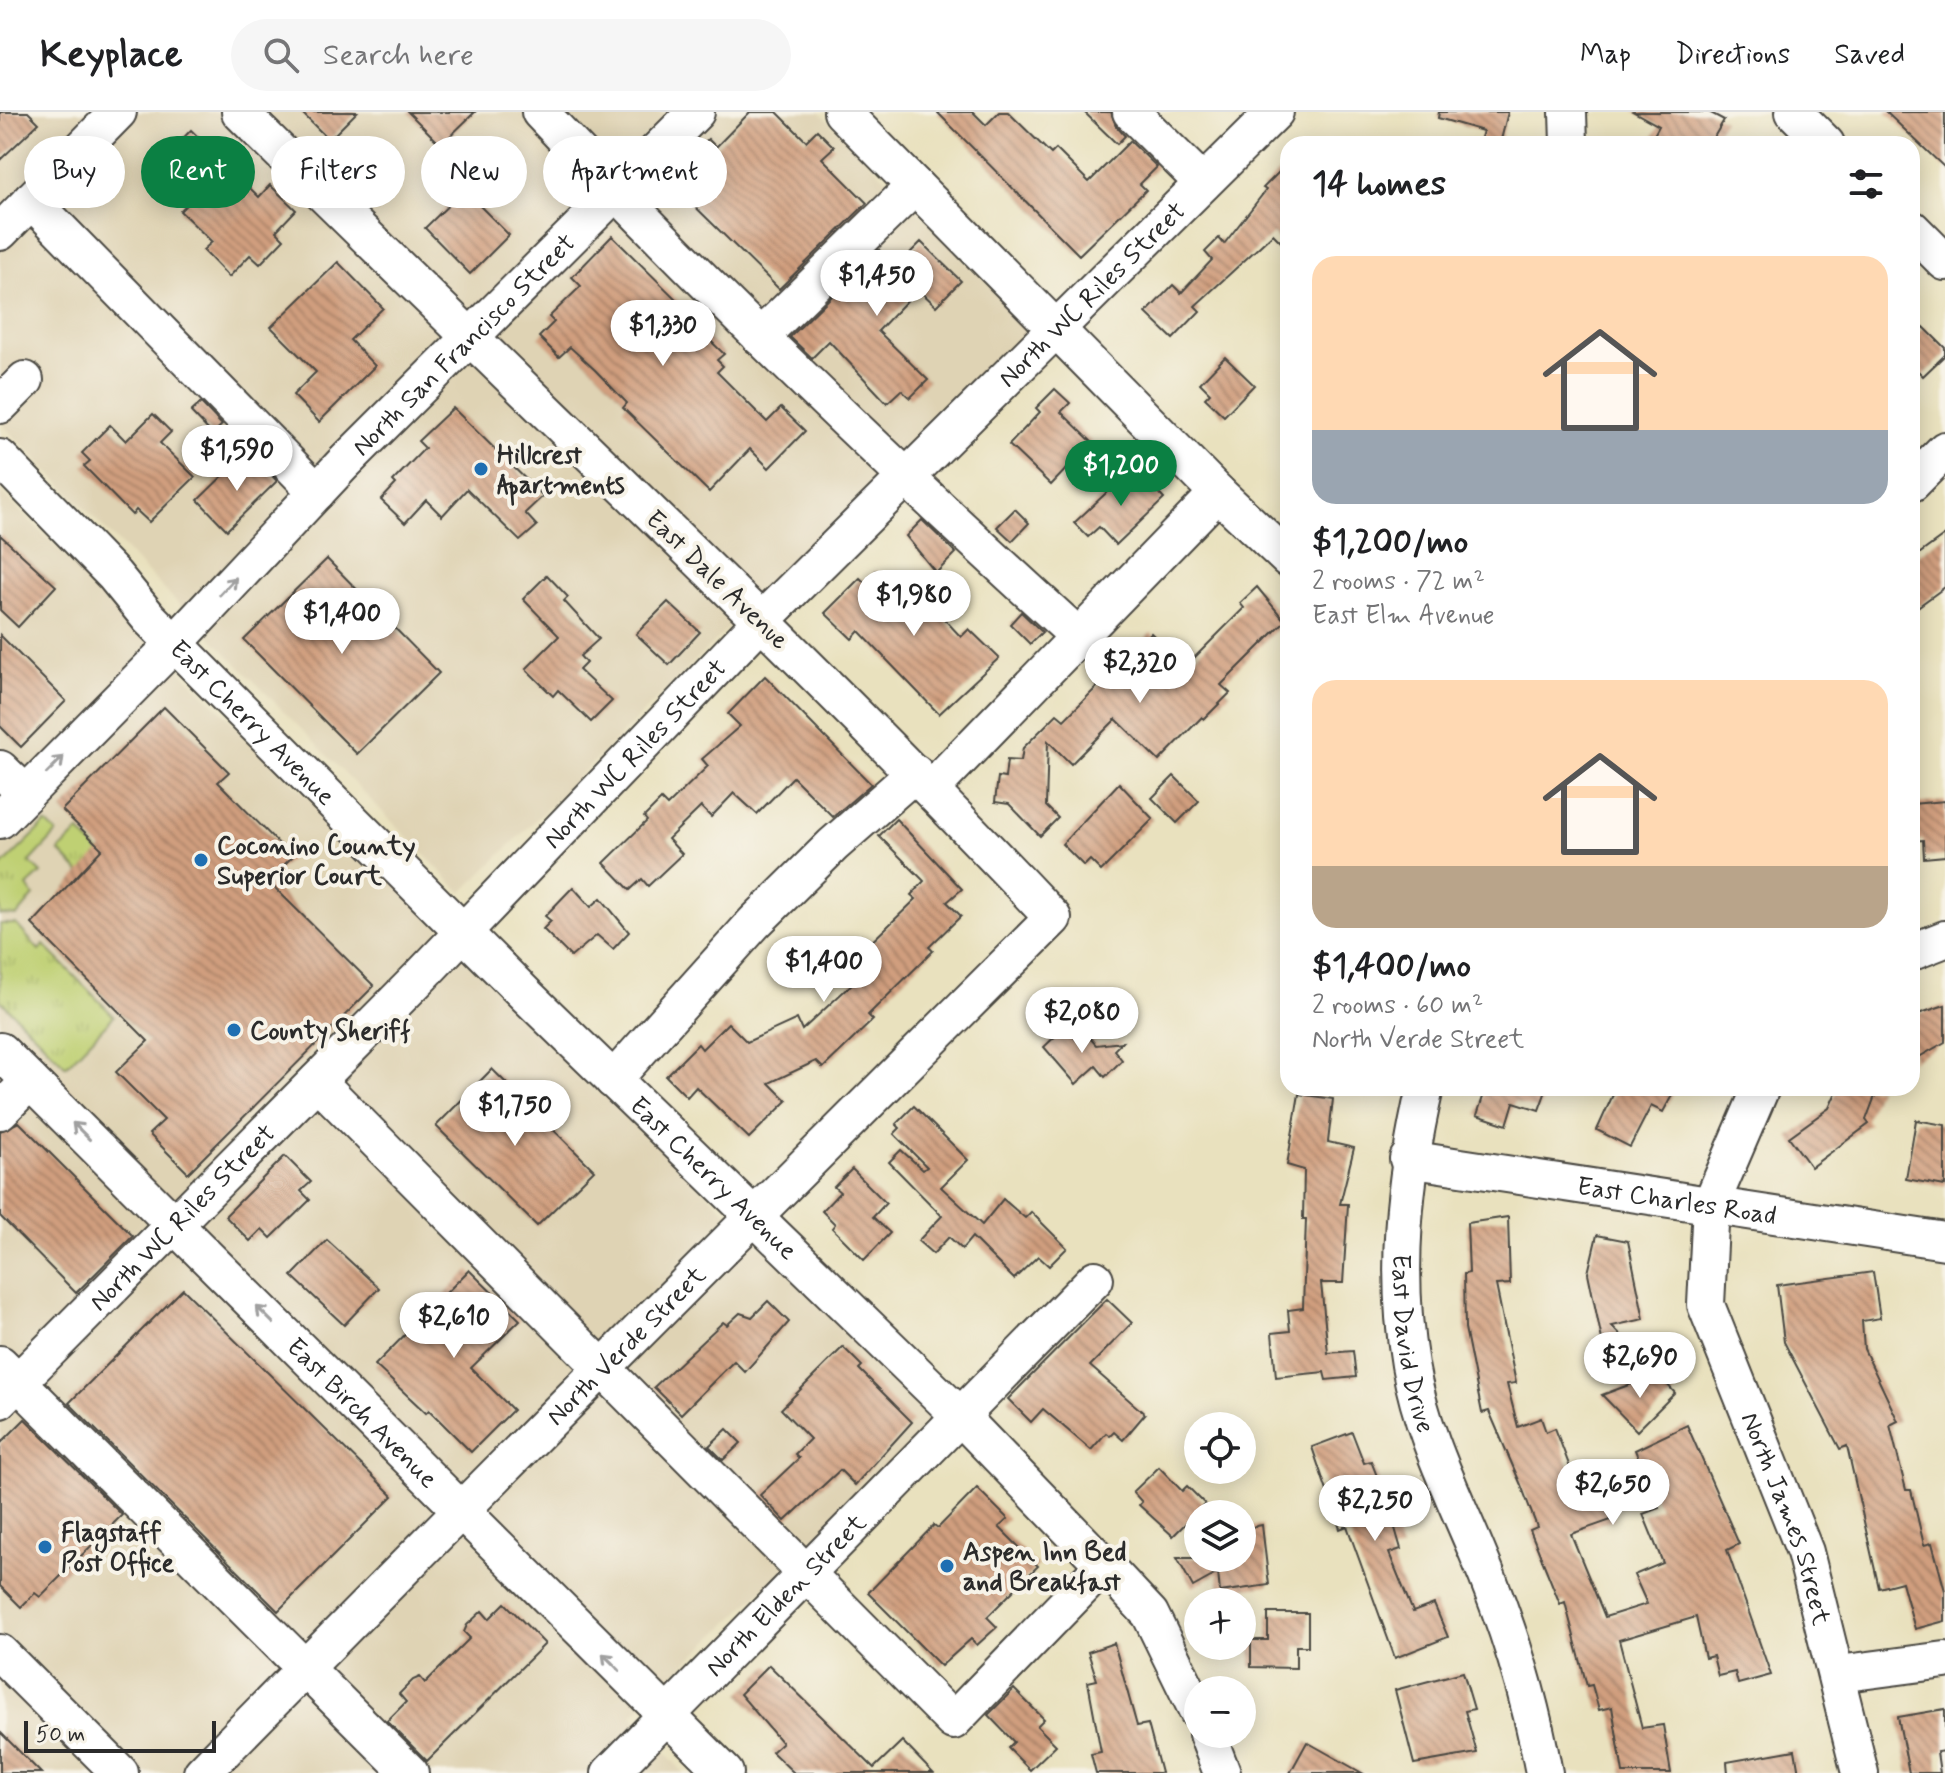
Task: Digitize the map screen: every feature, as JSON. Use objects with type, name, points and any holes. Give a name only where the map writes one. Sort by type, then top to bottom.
[{"type":"street","points":[[94,136],[118,112]]},
{"type":"street","name":"East Dale Avenue","points":[[240,112],[468,339],[762,620],[923,781],[1053,918]]},
{"type":"street","points":[[540,112],[562,136]]},
{"type":"street","name":"North San Francisco Street","points":[[672,136],[696,112]]},
{"type":"street","points":[[842,112],[1218,493],[1280,551]]},
{"type":"street","points":[[1131,112],[1203,183]]},
{"type":"street","name":"North WC Riles Street","points":[[6,1382],[174,1224],[317,1081],[762,620],[1275,112]]},
{"type":"street","points":[[1568,112],[1569,136]]},
{"type":"street","points":[[1794,112],[1818,136]]},
{"type":"street","points":[[760,337],[915,186]]},
{"type":"street","points":[[0,232],[24,207]]},
{"type":"street","points":[[39,208],[317,492]]},
{"type":"street","name":"North San Francisco Street","points":[[0,820],[175,643],[317,492],[599,208]]},
{"type":"street","points":[[631,208],[905,479],[1079,637]]},
{"type":"street","points":[[1920,237],[1945,262]]},
{"type":"street","points":[[0,405],[25,380]]},
{"type":"street","name":"East Cherry Avenue","points":[[0,458],[114,575],[175,643],[753,1218],[960,1416],[1104,1565],[1150,1614],[1184,1683]]},
{"type":"street","points":[[613,1080],[754,923],[833,845],[923,781],[1079,637],[1218,493]]},
{"type":"street","points":[[0,769],[26,794]]},
{"type":"street","name":"North Verde Street","points":[[202,1773],[306,1670],[459,1508],[1053,918]]},
{"type":"street","points":[[1920,949],[1945,939]]},
{"type":"street","name":"East Birch Avenue","points":[[0,1051],[666,1718],[725,1773]]},
{"type":"street","points":[[0,1111],[30,1081]]},
{"type":"street","points":[[317,1081],[953,1721],[1104,1565]]},
{"type":"street","name":"East David Drive","points":[[1423,1096],[1408,1159],[1400,1253],[1410,1365],[1436,1459],[1477,1550],[1531,1705],[1544,1773]]},
{"type":"street","name":"North James Street","points":[[1758,1096],[1711,1204],[1706,1305],[1805,1552],[1838,1674],[1860,1773]]},
{"type":"street","name":"East Charles Road","points":[[1408,1159],[1945,1241]]},
{"type":"street","name":"North Elden Street","points":[[610,1773],[1095,1279]]},
{"type":"street","points":[[6,1382],[410,1773]]},
{"type":"street","points":[[0,1653],[120,1773]]},
{"type":"street","points":[[1838,1674],[1945,1660]]},
{"type":"street","points":[[1212,1748],[1222,1773]]},
{"type":"shaded area","points":[[0,112],[819,112],[1033,325],[462,893],[0,422]]},
{"type":"shaded area","points":[[0,491],[938,1422],[632,1715],[684,1773],[0,1773]]},
{"type":"green space","points":[[46,823],[57,833],[30,862],[41,873],[27,886],[34,896],[17,916],[0,915],[0,868]]},
{"type":"green space","points":[[79,831],[109,863],[81,874],[59,851]]},
{"type":"green space","points":[[0,924],[16,924],[39,950],[44,945],[114,1016],[66,1066],[0,1000]]},
{"type":"building","points":[[0,112],[28,112],[39,123],[0,160]]},
{"type":"building","points":[[301,112],[357,112],[333,136],[325,136]]},
{"type":"building","points":[[408,112],[475,112],[450,136],[432,136]]},
{"type":"building","points":[[750,112],[777,112],[806,141],[817,130],[834,147],[822,158],[867,203],[779,289],[697,208],[727,208],[727,136]]},
{"type":"building","points":[[937,112],[973,112],[986,125],[999,112],[1008,112],[1051,154],[1056,149],[1089,182],[1130,141],[1157,167],[1140,184],[1146,190],[1079,255]]},
{"type":"building","points":[[1084,112],[1111,112],[1116,126],[1125,136],[1117,144]]},
{"type":"building","points":[[1439,112],[1508,112],[1502,136],[1481,136],[1483,131],[1438,118]]},
{"type":"building","points":[[1634,112],[1709,112],[1724,120],[1715,136],[1653,136],[1659,126]]},
{"type":"building","points":[[1886,112],[1945,112],[1945,168],[1920,144],[1920,136],[1911,136]]},
{"type":"building","points":[[1280,171],[1280,241],[1273,234],[1195,306],[1200,311],[1173,339],[1146,313],[1173,285],[1181,293],[1212,260],[1205,252],[1219,238],[1224,244],[1266,190],[1263,188]]},
{"type":"building","points":[[270,185],[271,208],[296,210],[276,231],[284,239],[260,264],[250,255],[229,277],[203,250],[212,242],[180,211],[183,208],[255,208],[255,193],[259,197]]},
{"type":"building","points":[[446,208],[482,208],[509,235],[470,274],[425,228]]},
{"type":"building","points":[[612,236],[688,311],[684,315],[724,354],[717,360],[723,366],[717,372],[767,422],[781,408],[805,431],[769,468],[750,449],[709,492],[623,408],[627,403],[570,347],[559,357],[539,337],[554,322],[549,317],[581,286],[572,277]]},
{"type":"building","points":[[921,242],[961,281],[936,306],[918,289],[878,331],[928,380],[910,398],[901,390],[887,403],[829,341],[812,358],[790,337],[879,250],[896,267]]},
{"type":"building","points":[[338,262],[383,308],[350,340],[375,366],[319,422],[293,395],[316,372],[271,327]]},
{"type":"building","points":[[1924,327],[1945,348],[1945,355],[1923,376],[1920,373],[1920,331]]},
{"type":"building","points":[[1225,357],[1254,385],[1224,416],[1205,398],[1210,393],[1200,383]]},
{"type":"building","points":[[1055,389],[1070,403],[1061,412],[1092,442],[1051,485],[1009,445],[1040,412],[1036,408]]},
{"type":"building","points":[[201,403],[222,425],[212,434],[191,412]]},
{"type":"building","name":"Hillcrest Apartments","points":[[453,408],[543,496],[525,513],[537,526],[520,541],[467,489],[442,516],[426,500],[405,523],[381,500],[396,484],[393,481],[425,448],[418,441]]},
{"type":"building","points":[[153,414],[171,432],[160,443],[195,477],[149,522],[136,510],[132,515],[84,466],[90,461],[82,453],[110,425],[126,441]]},
{"type":"building","points":[[258,461],[277,481],[227,530],[198,500],[235,464],[245,475]]},
{"type":"building","points":[[1134,467],[1164,499],[1116,545],[1099,527],[1088,537],[1074,523]]},
{"type":"building","points":[[1015,509],[1029,523],[1012,541],[997,527]]},
{"type":"building","points":[[922,520],[956,553],[936,573],[906,536]]},
{"type":"building","points":[[0,535],[56,586],[18,627],[0,610]]},
{"type":"building","points":[[1945,535],[1945,587],[1920,605],[1920,553]]},
{"type":"building","points":[[327,559],[439,673],[357,754],[244,640]]},
{"type":"building","points":[[876,571],[910,605],[939,574],[953,588],[933,607],[961,637],[969,629],[999,658],[939,714],[859,631],[852,639],[825,613],[860,578],[865,583]]},
{"type":"building","points":[[547,575],[568,597],[564,601],[599,639],[580,656],[586,663],[579,670],[612,701],[591,722],[558,690],[553,696],[526,669],[559,636],[523,599]]},
{"type":"building","points":[[1257,587],[1280,615],[1280,626],[1221,685],[1230,693],[1159,761],[1116,719],[1071,764],[1048,741],[1046,806],[1058,818],[1040,836],[1009,804],[995,802],[998,777],[1005,778],[1007,760],[1021,761],[1023,748],[1057,714],[1064,720],[1151,633],[1185,667],[1244,608],[1240,603]]},
{"type":"building","points":[[668,602],[700,632],[669,665],[636,634]]},
{"type":"building","points":[[1021,612],[1042,632],[1030,644],[1010,624]]},
{"type":"building","points":[[0,635],[66,701],[21,747],[0,726]]},
{"type":"building","points":[[765,676],[871,784],[833,817],[793,777],[757,814],[734,793],[711,817],[701,807],[668,839],[682,854],[648,886],[642,879],[630,890],[604,863],[647,821],[644,817],[661,800],[667,806],[708,766],[702,759],[740,726],[728,714]]},
{"type":"building","points":[[164,707],[229,772],[218,782],[292,857],[268,881],[374,986],[188,1173],[149,1134],[164,1120],[116,1072],[148,1041],[32,924],[102,849],[62,810]]},
{"type":"building","points":[[1174,776],[1199,801],[1177,823],[1152,798]]},
{"type":"building","points":[[1119,783],[1153,819],[1101,871],[1090,860],[1084,866],[1062,844]]},
{"type":"building","points":[[1945,801],[1945,856],[1924,858],[1923,840],[1920,840],[1920,803]]},
{"type":"building","points":[[896,819],[962,889],[947,902],[961,916],[929,947],[933,951],[868,1015],[873,1020],[823,1068],[816,1061],[769,1083],[787,1101],[749,1138],[696,1087],[687,1097],[666,1076],[698,1044],[702,1049],[728,1023],[747,1042],[797,1019],[802,1030],[854,982],[838,965],[857,946],[862,951],[916,899],[911,895],[924,881],[879,836]]},
{"type":"building","points":[[573,887],[591,907],[601,898],[629,932],[613,949],[597,935],[571,957],[543,929],[551,921],[545,916]]},
{"type":"building","points":[[1945,1005],[1945,1042],[1920,1056],[1920,1013]]},
{"type":"building","points":[[1065,1027],[1076,1039],[1084,1031],[1096,1045],[1122,1042],[1114,1050],[1122,1060],[1105,1077],[1096,1066],[1076,1084],[1044,1047]]},
{"type":"building","points":[[492,1069],[594,1170],[537,1226],[436,1126]]},
{"type":"building","points":[[1299,1096],[1333,1099],[1328,1142],[1354,1148],[1340,1204],[1348,1204],[1343,1283],[1321,1283],[1328,1353],[1353,1351],[1356,1377],[1326,1380],[1324,1372],[1276,1377],[1272,1333],[1290,1331],[1288,1310],[1303,1308],[1304,1170],[1287,1165]]},
{"type":"building","points":[[1483,1096],[1544,1096],[1539,1110],[1514,1102],[1507,1125],[1477,1115]]},
{"type":"building","points":[[1612,1096],[1672,1096],[1663,1112],[1651,1106],[1630,1147],[1597,1130]]},
{"type":"building","points":[[1834,1096],[1875,1096],[1866,1120],[1869,1124],[1811,1167],[1789,1137],[1829,1108]]},
{"type":"building","points":[[914,1106],[968,1160],[941,1187],[982,1225],[1003,1199],[1025,1218],[1031,1212],[1067,1248],[1049,1266],[1038,1256],[1014,1279],[972,1237],[962,1249],[949,1237],[933,1254],[918,1241],[942,1216],[889,1162],[901,1150],[923,1170],[927,1167],[894,1134],[900,1128],[896,1124]]},
{"type":"building","points":[[1916,1120],[1945,1125],[1945,1186],[1906,1179]]},
{"type":"building","points":[[19,1122],[133,1236],[76,1293],[0,1216],[0,1131]]},
{"type":"building","points":[[285,1156],[311,1182],[301,1191],[310,1200],[271,1238],[262,1229],[250,1241],[225,1216]]},
{"type":"building","points":[[852,1169],[886,1203],[873,1217],[890,1233],[864,1260],[832,1228],[835,1224],[822,1211],[840,1192],[834,1187]]},
{"type":"building","points":[[1508,1217],[1510,1284],[1496,1285],[1516,1383],[1507,1384],[1518,1427],[1541,1418],[1546,1432],[1555,1428],[1582,1499],[1604,1491],[1614,1519],[1571,1534],[1605,1617],[1647,1604],[1634,1575],[1663,1563],[1643,1514],[1659,1508],[1635,1450],[1687,1425],[1739,1544],[1727,1550],[1771,1675],[1738,1684],[1735,1672],[1718,1676],[1713,1656],[1705,1658],[1696,1617],[1619,1640],[1642,1728],[1663,1725],[1671,1773],[1623,1773],[1612,1707],[1599,1710],[1592,1685],[1587,1686],[1565,1602],[1560,1604],[1530,1530],[1537,1527],[1521,1485],[1489,1411],[1482,1413],[1465,1328],[1464,1274],[1469,1273],[1467,1223]]},
{"type":"building","points":[[1597,1235],[1628,1241],[1644,1319],[1612,1326],[1653,1368],[1615,1372],[1607,1364],[1588,1273]]},
{"type":"building","points":[[327,1240],[379,1288],[344,1325],[292,1276]]},
{"type":"building","points":[[469,1270],[520,1320],[471,1368],[513,1410],[471,1452],[429,1410],[426,1413],[375,1365]]},
{"type":"building","points":[[1873,1272],[1880,1318],[1862,1321],[1864,1349],[1898,1421],[1890,1425],[1906,1490],[1911,1490],[1924,1545],[1932,1543],[1945,1591],[1945,1621],[1915,1629],[1902,1582],[1879,1588],[1847,1446],[1840,1449],[1784,1342],[1777,1285]]},
{"type":"building","points":[[183,1289],[393,1496],[278,1611],[69,1403]]},
{"type":"building","points":[[1107,1299],[1132,1323],[1090,1366],[1145,1414],[1123,1440],[1114,1432],[1110,1436],[1106,1433],[1091,1450],[1043,1409],[1031,1422],[1008,1399]]},
{"type":"building","points":[[768,1301],[789,1322],[745,1372],[734,1361],[681,1414],[654,1387],[723,1322],[727,1325],[740,1313],[752,1317]]},
{"type":"building","points":[[843,1347],[862,1366],[859,1369],[912,1422],[855,1485],[840,1470],[785,1521],[760,1495],[799,1458],[795,1454],[810,1439],[781,1409]]},
{"type":"building","points":[[1658,1374],[1675,1393],[1637,1431],[1602,1395]]},
{"type":"building","name":"Flagstaff Post Office","points":[[25,1419],[122,1515],[40,1597],[35,1593],[21,1607],[0,1586],[0,1444]]},
{"type":"building","points":[[727,1429],[741,1443],[723,1460],[709,1446]]},
{"type":"building","points":[[1352,1432],[1364,1463],[1371,1461],[1388,1504],[1401,1549],[1389,1553],[1413,1612],[1434,1604],[1448,1637],[1395,1658],[1347,1526],[1340,1529],[1312,1447]]},
{"type":"building","points":[[1159,1467],[1182,1491],[1187,1486],[1201,1500],[1184,1500],[1184,1525],[1173,1536],[1139,1505],[1142,1502],[1133,1492]]},
{"type":"building","points":[[977,1488],[1008,1519],[999,1527],[1038,1566],[987,1617],[997,1627],[977,1645],[971,1639],[941,1666],[868,1593],[934,1525],[938,1528]]},
{"type":"building","points":[[1262,1525],[1269,1585],[1220,1588],[1218,1573],[1193,1587],[1185,1572],[1256,1572],[1256,1526]]},
{"type":"building","points":[[1177,1558],[1184,1558],[1184,1571]]},
{"type":"building","points":[[505,1603],[545,1644],[427,1761],[387,1721],[406,1702],[399,1694],[420,1677],[425,1683],[470,1638],[464,1632],[467,1625],[482,1611],[489,1619]]},
{"type":"building","points":[[1268,1613],[1308,1613],[1308,1646],[1296,1646],[1296,1668],[1251,1667],[1251,1660],[1256,1660],[1256,1640],[1268,1640]]},
{"type":"building","points":[[1114,1643],[1137,1726],[1148,1724],[1161,1773],[1096,1773],[1091,1754],[1101,1752],[1088,1682],[1097,1680],[1088,1652]]},
{"type":"building","points":[[769,1665],[874,1768],[902,1741],[933,1773],[794,1773],[772,1752],[782,1743],[740,1694]]},
{"type":"building","points":[[1463,1672],[1474,1709],[1465,1711],[1477,1753],[1414,1764],[1395,1690]]},
{"type":"building","points":[[1014,1689],[1044,1719],[1037,1726],[1056,1745],[1030,1770],[1008,1748],[1014,1742],[988,1715]]},
{"type":"building","points":[[1945,1709],[1945,1751],[1937,1752],[1940,1773],[1909,1773],[1898,1717]]},
{"type":"building","points":[[0,1732],[41,1773],[0,1773]]},
{"type":"building","points":[[1307,1742],[1362,1773],[1290,1773]]},
{"type":"building","points":[[1795,1750],[1799,1773],[1728,1773],[1727,1762]]},
{"type":"place","name":"Hillcrest Apartments","points":[[481,469]]},
{"type":"place","name":"Coconino County Superior Court","points":[[201,860]]},
{"type":"place","name":"County Sheriff","points":[[234,1030]]},
{"type":"place","name":"Flagstaff Post Office","points":[[45,1547]]},
{"type":"place","name":"Aspen Inn Bed and Breakfast","points":[[947,1566]]}]
